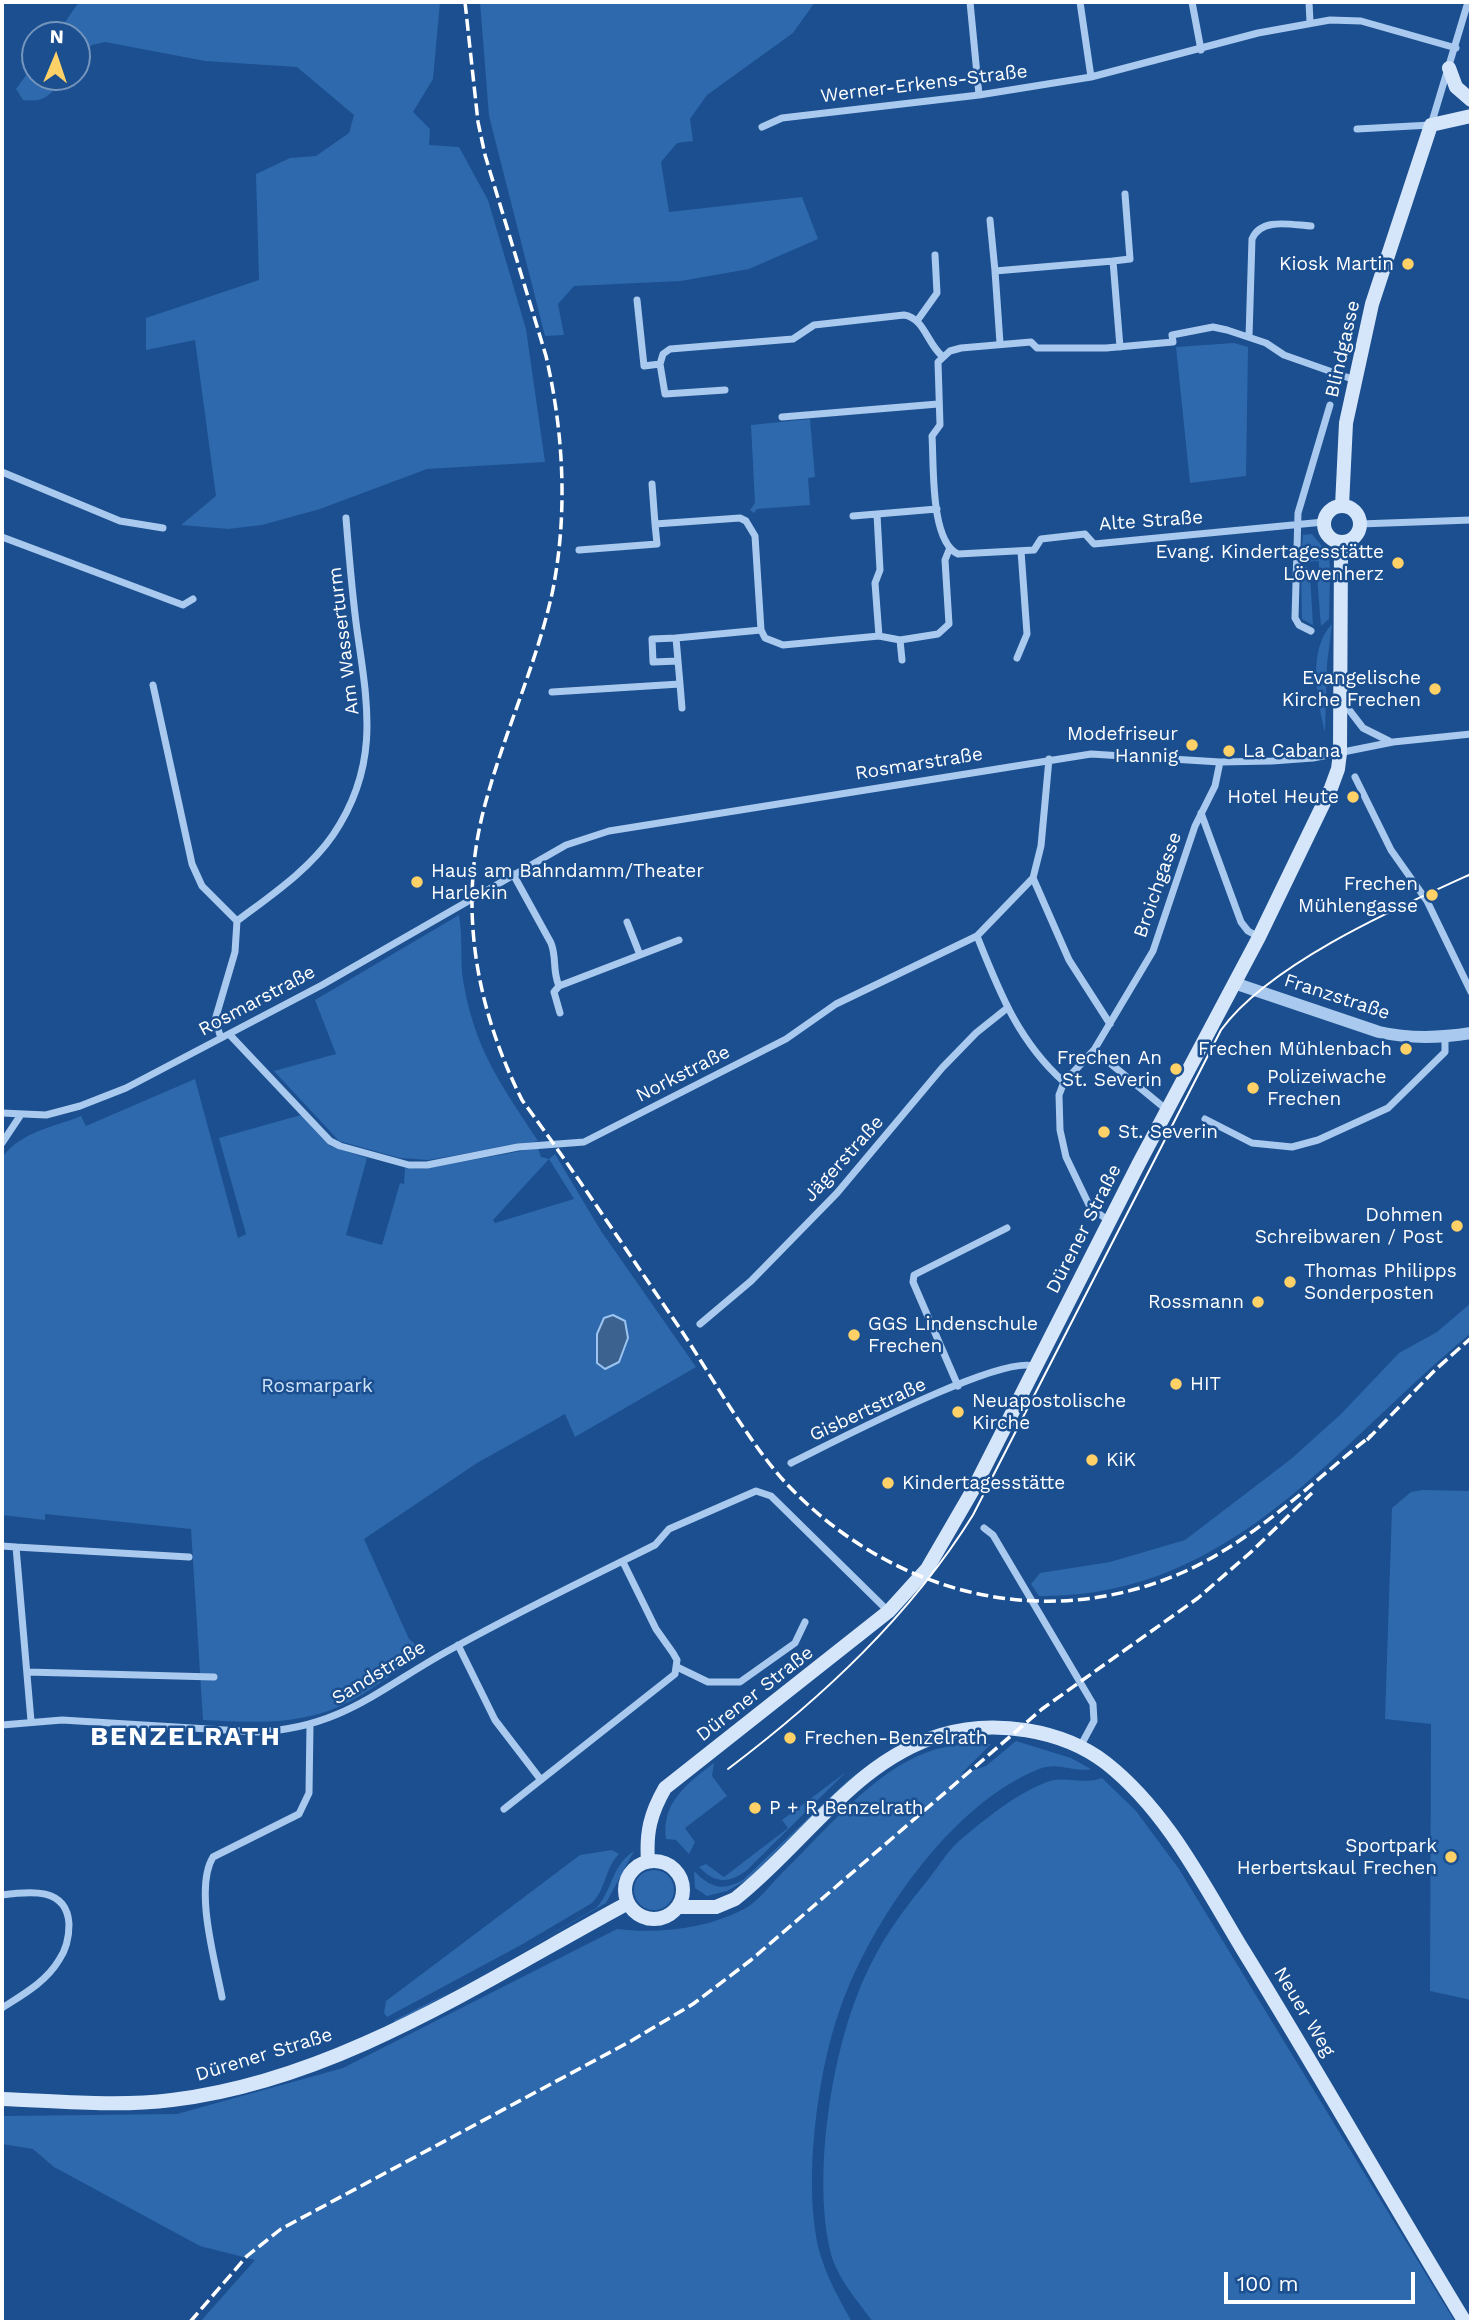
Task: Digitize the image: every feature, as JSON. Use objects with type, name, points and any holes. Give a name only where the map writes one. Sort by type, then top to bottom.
[{"type":"main road","points":[[1449,68],[1456,87],[1471,100]]},
{"type":"main road","points":[[1431,125],[1471,116]]},
{"type":"main road","name":"Blindgasse","points":[[1342,506],[1346,423],[1372,304],[1431,125]]},
{"type":"main road","points":[[1342,506],[1355,511],[1360,524],[1352,539],[1341,542],[1326,533],[1324,522],[1332,509],[1342,506]]},
{"type":"main road","points":[[1340,753],[1341,542]]},
{"type":"main road","name":"Dürener Straße","points":[[648,1861],[646,1832],[650,1817],[665,1788],[889,1612],[927,1569],[959,1518],[1109,1221],[1259,937],[1331,788],[1340,753]]},
{"type":"main road","name":"Neuer Weg","points":[[678,1907],[706,1908],[735,1899],[857,1782],[885,1761],[940,1735],[966,1728],[996,1727],[1042,1734],[1080,1748],[1104,1762],[1147,1801],[1175,1838],[1303,2047],[1465,2322]]},
{"type":"main road","points":[[648,1861],[666,1863],[680,1875],[683,1891],[678,1907],[662,1918],[652,1919],[634,1911],[625,1895],[628,1877],[633,1870],[648,1861]]},
{"type":"main road","name":"Dürener Straße","points":[[2,2099],[133,2103],[172,2100],[214,2093],[304,2068],[381,2037],[628,1903]]},
{"type":"street","points":[[970,2],[979,95]]},
{"type":"street","points":[[1080,2],[1091,77]]},
{"type":"street","points":[[1192,2],[1201,50]]},
{"type":"street","points":[[1309,2],[1310,22]]},
{"type":"street","points":[[1357,129],[1431,125],[1468,2]]},
{"type":"street","name":"Werner-Erkens-Straße","points":[[762,127],[782,118],[979,95],[1091,77],[1310,22],[1345,19],[1361,21],[1456,48]]},
{"type":"street","points":[[995,271],[1130,259],[1125,194]]},
{"type":"street","points":[[990,220],[1000,343]]},
{"type":"street","points":[[1249,337],[1252,239],[1255,232],[1259,227],[1274,225],[1311,226]]},
{"type":"street","points":[[917,321],[937,293],[935,255]]},
{"type":"street","points":[[1113,261],[1120,347]]},
{"type":"street","points":[[637,300],[644,366],[660,364]]},
{"type":"street","points":[[725,390],[665,394],[660,364],[663,354],[670,349],[793,339],[814,325],[904,315],[917,321],[928,343],[942,356]]},
{"type":"street","points":[[655,524],[734,519],[746,522],[755,536],[761,630],[765,638],[783,645],[879,636],[900,639],[938,634],[949,624],[945,561],[949,550],[939,531],[932,436],[940,425],[936,371],[942,356],[961,348],[1000,343],[1031,342],[1037,348],[1120,347],[1173,342],[1172,335],[1213,327],[1266,343],[1284,355],[1355,380]]},
{"type":"street","points":[[782,416],[938,404]]},
{"type":"street","name":"Blindgasse","points":[[1311,631],[1298,625],[1295,618],[1298,513],[1330,405]]},
{"type":"street","points":[[2,472],[120,521],[163,528]]},
{"type":"street","points":[[579,550],[657,544],[652,484]]},
{"type":"street","points":[[853,516],[937,509]]},
{"type":"street","points":[[877,514],[880,570],[875,583],[879,636]]},
{"type":"street","name":"Am Wasserturm","points":[[237,920],[278,890],[332,836],[358,783],[369,726],[346,518]]},
{"type":"street","points":[[1360,524],[1471,520]]},
{"type":"street","name":"Alte Straße","points":[[949,550],[965,555],[1021,551],[1034,550],[1041,539],[1084,534],[1094,544],[1324,522]]},
{"type":"street","points":[[2,537],[183,605],[193,599]]},
{"type":"street","points":[[1017,658],[1027,634],[1021,551]]},
{"type":"street","points":[[678,661],[653,662],[652,639],[761,630]]},
{"type":"street","points":[[676,638],[682,708]]},
{"type":"street","points":[[900,639],[902,660]]},
{"type":"street","points":[[552,692],[680,684]]},
{"type":"street","points":[[153,685],[192,864],[202,886],[237,920],[235,952],[215,1020],[221,1038]]},
{"type":"street","points":[[1340,698],[1363,729],[1378,738],[1393,742]]},
{"type":"street","name":"Rosmarstraße","points":[[2,1114],[46,1115],[103,1097],[334,979],[566,845],[609,831],[1049,759],[1112,754],[1220,762],[1272,761],[1340,753],[1393,742],[1471,734]]},
{"type":"street","points":[[1049,759],[1045,818],[1033,878],[1040,887],[1069,960],[1111,1024]]},
{"type":"street","name":"Broichgasse","points":[[1064,1082],[1094,1050],[1111,1024],[1162,930],[1200,813],[1215,786],[1220,762]]},
{"type":"street","points":[[1355,777],[1391,850],[1427,901],[1471,992]]},
{"type":"street","points":[[1200,813],[1241,922],[1248,931],[1259,937]]},
{"type":"street","points":[[513,874],[551,943],[555,953],[553,972],[559,986]]},
{"type":"street","name":"Norkstraße","points":[[229,1034],[330,1141],[340,1146],[409,1165],[566,1142],[584,1142],[786,1039],[835,1004],[977,936],[1033,878]]},
{"type":"street","points":[[627,922],[640,955]]},
{"type":"street","points":[[977,936],[1006,1009],[1040,1058],[1064,1082],[1059,1109],[1066,1157],[1090,1207],[1109,1221]]},
{"type":"street","points":[[560,1013],[554,992],[559,986],[679,940]]},
{"type":"street","name":"Franzstraße","points":[[1234,983],[1379,1032],[1445,1038],[1471,1033]]},
{"type":"street","name":"Jägerstraße","points":[[700,1324],[751,1281],[836,1193],[942,1068],[976,1033],[1006,1009]]},
{"type":"street","points":[[1205,1119],[1252,1143],[1292,1147],[1318,1140],[1388,1108],[1445,1052],[1445,1038]]},
{"type":"street","points":[[1094,1050],[1167,1110]]},
{"type":"street","points":[[2,1143],[20,1116]]},
{"type":"street","points":[[958,1386],[913,1282],[914,1275],[1007,1228]]},
{"type":"street","name":"Gisbertstraße","points":[[791,1463],[893,1412],[1012,1365],[1030,1364],[1036,1368]]},
{"type":"street","name":"Sandstraße","points":[[2,1724],[31,1721],[257,1731],[310,1726],[352,1710],[458,1645],[655,1545],[669,1529],[707,1510],[762,1491],[771,1496],[889,1612]]},
{"type":"street","points":[[984,1528],[993,1535],[1090,1698],[1094,1721],[1080,1748]]},
{"type":"street","points":[[2,1546],[189,1557]]},
{"type":"street","points":[[16,1547],[31,1721]]},
{"type":"street","points":[[504,1809],[669,1681],[677,1667],[673,1653],[656,1629],[623,1562]]},
{"type":"street","points":[[677,1667],[708,1682],[740,1682],[795,1643],[805,1622]]},
{"type":"street","points":[[458,1645],[495,1720],[541,1780]]},
{"type":"street","points":[[27,1672],[214,1677]]},
{"type":"street","points":[[222,1997],[205,1910],[207,1867],[213,1857],[299,1814],[309,1793],[310,1726]]},
{"type":"street","points":[[2,1895],[39,1892],[54,1896],[67,1912],[69,1931],[65,1950],[47,1976],[2,2008]]},
{"type":"green space","points":[[79,2],[440,2],[433,79],[413,112],[430,129],[429,145],[459,147],[488,200],[526,329],[545,462],[427,469],[320,509],[262,525],[228,529],[181,525],[216,496],[195,340],[146,350],[146,318],[259,280],[256,174],[290,158],[316,156],[349,133],[354,115],[297,67],[205,61],[105,42],[91,46],[91,21],[66,21]]},
{"type":"green space","points":[[480,2],[815,2],[793,33],[707,95],[690,119],[693,141],[677,143],[661,162],[669,212],[802,197],[818,239],[749,269],[681,281],[574,286],[558,304],[564,335],[545,336],[489,116]]},
{"type":"green space","points":[[21,82],[21,91],[52,91],[43,99],[31,101],[23,100],[16,89]]},
{"type":"green space","points":[[1234,343],[1248,347],[1246,476],[1190,483],[1176,347]]},
{"type":"green space","points":[[810,419],[815,477],[808,478],[810,505],[757,509],[754,513],[750,510],[755,503],[751,425]]},
{"type":"green space","points":[[1312,534],[1329,555],[1330,572],[1319,572],[1319,561],[1301,562],[1303,535]]},
{"type":"green space","points":[[1301,566],[1307,567],[1307,575],[1310,575],[1313,625],[1302,619]]},
{"type":"green space","points":[[1317,577],[1330,577],[1329,619],[1321,626]]},
{"type":"green space","points":[[1332,624],[1327,664],[1325,732],[1316,676],[1319,647]]},
{"type":"green space","points":[[459,915],[463,980],[474,1027],[501,1083],[538,1141],[428,1160],[400,1158],[339,1141],[274,1071],[336,1054],[315,1000]]},
{"type":"green space","name":"Rosmarpark","points":[[195,1079],[238,1238],[246,1234],[219,1138],[301,1115],[330,1146],[367,1158],[346,1235],[382,1245],[400,1183],[404,1184],[405,1168],[422,1169],[538,1148],[541,1157],[549,1159],[555,1154],[601,1231],[696,1367],[575,1437],[565,1414],[477,1463],[364,1539],[409,1639],[424,1652],[349,1702],[322,1713],[278,1721],[203,1720],[191,1529],[45,1514],[45,1520],[2,1515],[2,1157],[19,1141],[48,1127],[81,1116],[86,1126]],"holes":[[[549,1159],[574,1199],[495,1223],[493,1220]]]},
{"type":"green space","points":[[1471,1303],[1471,1333],[1326,1466],[1277,1507],[1225,1543],[1169,1571],[1108,1590],[1039,1596],[1031,1584],[1040,1573],[1110,1562],[1185,1540],[1291,1459],[1341,1414],[1399,1353],[1437,1332]]},
{"type":"green space","name":"Sportpark Herbertskaul Frechen","points":[[1471,1491],[1471,2000],[1430,1991],[1431,1724],[1385,1719],[1392,1508],[1411,1492]]},
{"type":"green space","points":[[1016,1741],[1071,1758],[1091,1769],[1053,1766],[1039,1769],[1006,1786],[975,1809],[946,1837],[918,1869],[872,1939],[854,1975],[832,2035],[815,2129],[812,2194],[814,2223],[825,2269],[852,2322],[200,2322],[255,2260],[200,2246],[54,2167],[33,2149],[2,2144],[2,2116],[177,2114],[343,2068],[617,1929],[665,1930],[713,1922],[754,1902],[852,1803],[908,1761],[943,1747],[991,1744],[961,1774],[986,1766]]},
{"type":"green space","points":[[714,1763],[712,1776],[727,1796],[685,1828],[695,1842],[689,1854],[676,1840],[666,1839],[668,1814],[686,1786]]},
{"type":"green space","points":[[866,1763],[747,1880],[727,1891],[707,1896],[695,1888],[694,1871],[716,1886],[728,1886],[743,1880]]},
{"type":"green space","points":[[846,1772],[746,1871],[733,1878],[721,1880],[710,1876],[699,1867],[706,1864],[724,1877],[788,1828],[782,1820]]},
{"type":"green space","points":[[1102,1778],[1136,1811],[1179,1869],[1455,2322],[873,2322],[848,2288],[837,2270],[830,2250],[823,2182],[825,2144],[837,2065],[846,2028],[871,1964],[912,1901],[950,1851],[974,1828],[1039,1785],[1056,1780],[1089,1781]]},
{"type":"green space","points":[[612,1850],[619,1854],[592,1903],[521,1945],[387,2017],[384,2013],[386,2001],[580,1855]]},
{"type":"green space","points":[[634,1851],[606,1903],[501,1963],[596,1908],[620,1864]]},
{"type":"green space","points":[[654,1870],[668,1876],[674,1890],[668,1904],[654,1910],[640,1904],[634,1890],[640,1876]]},
{"type":"green space","points":[[453,1991],[398,2022],[393,2021]]},
{"type":"shaded area","points":[[613,1315],[625,1321],[628,1338],[619,1362],[605,1369],[597,1363],[597,1334],[604,1318]]},
{"type":"tram line","points":[[728,1769],[831,1684],[893,1621],[922,1587],[973,1515],[1221,1030],[1242,1006],[1301,961],[1407,903],[1471,874]]},
{"type":"railway","points":[[465,2],[478,122],[485,155],[546,356],[557,415],[562,475],[560,535],[552,594],[538,646],[486,801],[477,840],[473,878],[472,916],[482,991],[492,1028],[522,1100],[681,1330],[744,1428],[784,1481],[824,1519],[869,1550],[917,1575],[967,1591],[1019,1600],[1072,1600],[1126,1592],[1179,1574],[1232,1546],[1373,1434]]},
{"type":"railway","points":[[1367,1440],[1435,1370],[1471,1338]]},
{"type":"railway","points":[[190,2322],[247,2256],[281,2229],[631,2041],[693,2004],[751,1960],[1042,1709],[1198,1598],[1312,1493]]},
{"type":"place","name":"Kiosk Martin","points":[[1408,264]]},
{"type":"place","name":"Evang. Kindertagesstätte Löwenherz","points":[[1398,563]]},
{"type":"place","name":"Evangelische Kirche Frechen","points":[[1435,689]]},
{"type":"place","name":"Modefriseur Hannig","points":[[1192,745]]},
{"type":"place","name":"La Cabana","points":[[1229,751]]},
{"type":"place","name":"Hotel Heute","points":[[1353,797]]},
{"type":"place","name":"Haus am Bahndamm/Theater Harlekin","points":[[417,882]]},
{"type":"place","name":"Frechen Mühlengasse","points":[[1432,895]]},
{"type":"place","name":"Frechen Mühlenbach","points":[[1406,1049]]},
{"type":"place","name":"Frechen An St. Severin","points":[[1176,1069]]},
{"type":"place","name":"Polizeiwache Frechen","points":[[1253,1088]]},
{"type":"place","name":"St. Severin","points":[[1104,1132]]},
{"type":"place","name":"Dohmen Schreibwaren / Post","points":[[1457,1226]]},
{"type":"place","name":"Thomas Philipps Sonderposten","points":[[1290,1282]]},
{"type":"place","name":"Rossmann","points":[[1258,1302]]},
{"type":"place","name":"GGS Lindenschule Frechen","points":[[854,1335]]},
{"type":"place","name":"HIT","points":[[1176,1384]]},
{"type":"place","name":"Neuapostolische Kirche","points":[[958,1412]]},
{"type":"place","name":"KiK","points":[[1092,1460]]},
{"type":"place","name":"Kindertagesstätte","points":[[888,1483]]},
{"type":"place","name":"Frechen-Benzelrath","points":[[790,1738]]},
{"type":"place","name":"P + R Benzelrath","points":[[755,1808]]},
{"type":"place","name":"Sportpark Herbertskaul Frechen","points":[[1451,1857]]},
{"type":"district","name":"BENZELRATH","points":[[186,1737]]}]
